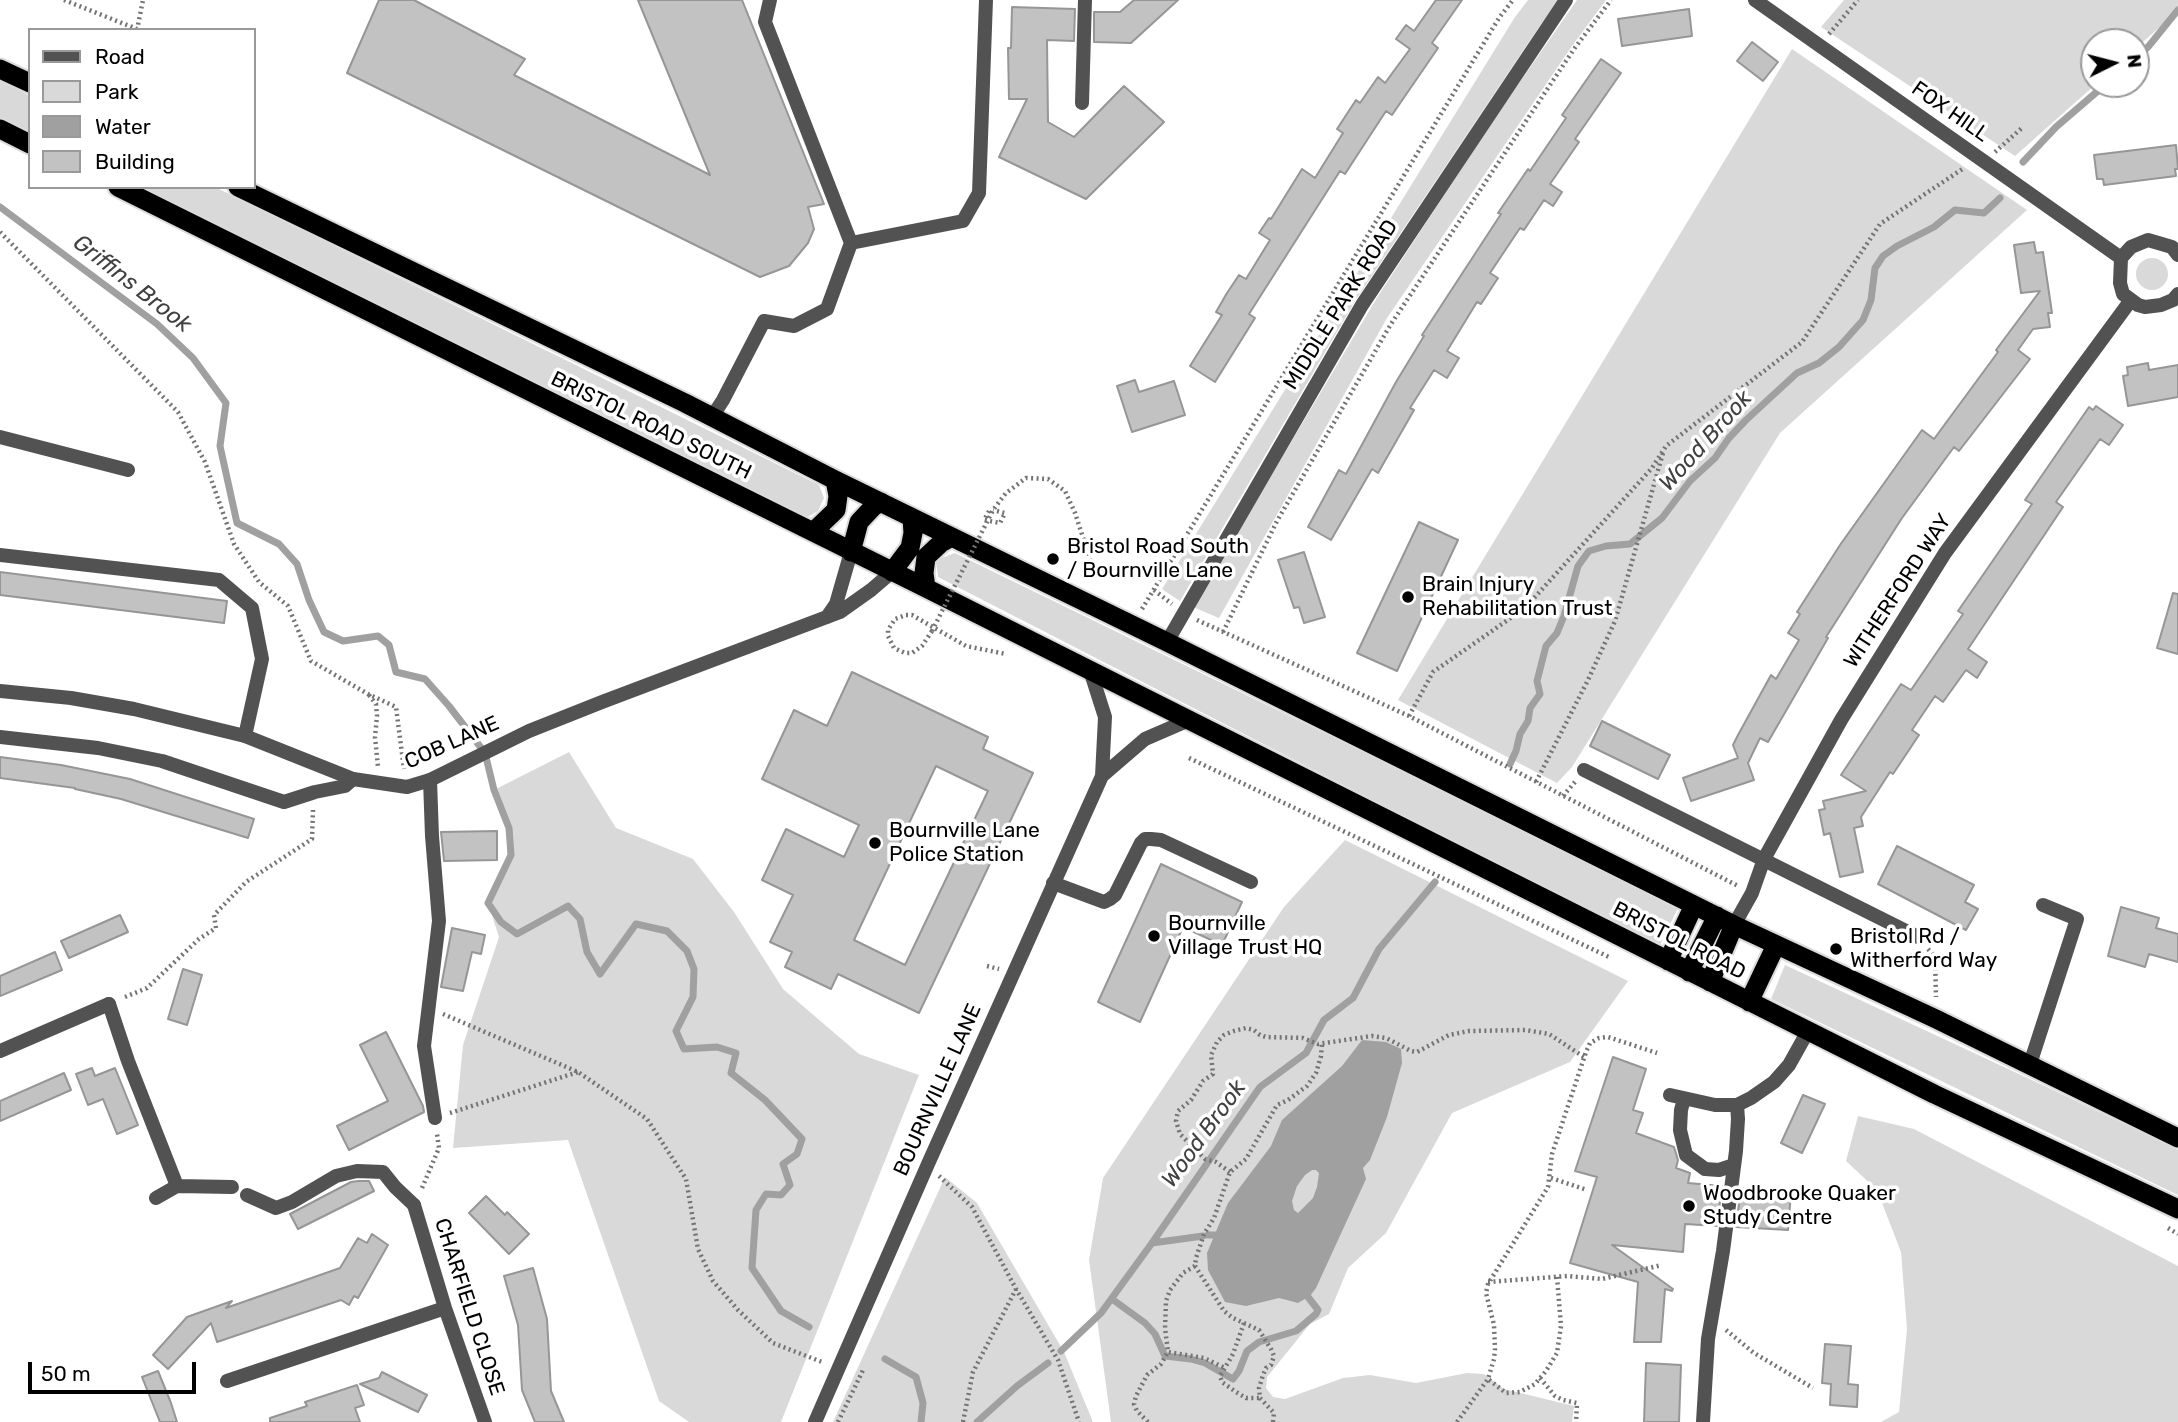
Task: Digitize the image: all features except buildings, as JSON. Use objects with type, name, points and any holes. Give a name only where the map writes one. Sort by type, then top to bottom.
[{"type":"highway","points":[[0,69],[28,82]]},
{"type":"highway","points":[[0,129],[28,143]]},
{"type":"highway","name":"BRISTOL ROAD SOUTH","points":[[122,189],[1163,708]]},
{"type":"highway","name":"BRISTOL ROAD SOUTH","points":[[242,189],[1167,642]]},
{"type":"highway","points":[[813,532],[836,510],[838,496],[835,480]]},
{"type":"highway","points":[[851,552],[859,522],[881,502]]},
{"type":"highway","points":[[892,572],[910,548],[914,533],[912,518]]},
{"type":"highway","points":[[926,588],[926,557],[952,537]]},
{"type":"highway","name":"BRISTOL ROAD","points":[[1167,642],[1726,921],[1936,1019],[2178,1138]]},
{"type":"highway","name":"BRISTOL ROAD","points":[[1163,708],[1934,1094],[2178,1209]]},
{"type":"highway","points":[[1668,961],[1694,905]]},
{"type":"highway","points":[[1689,972],[1726,921]]},
{"type":"highway","points":[[1710,982],[1726,921]]},
{"type":"highway","points":[[1749,1002],[1776,945]]},
{"type":"street","points":[[712,417],[764,321],[794,326],[827,309],[851,243],[765,22],[770,0]]},
{"type":"street","points":[[851,243],[963,222],[979,193],[986,0]]},
{"type":"street","points":[[1082,103],[1085,0]]},
{"type":"street","name":"MIDDLE PARK ROAD","points":[[1167,642],[1362,304],[1566,0]]},
{"type":"street","name":"FOX HILL","points":[[1755,0],[2122,258]]},
{"type":"street","points":[[2176,248],[2148,240],[2131,247],[2122,258],[2120,283],[2123,294],[2145,307],[2161,306],[2178,294]]},
{"type":"street","name":"WITHERFORD WAY","points":[[1726,921],[1752,893],[1764,859],[1841,720],[1945,553],[2131,300]]},
{"type":"street","points":[[0,437],[128,470]]},
{"type":"street","points":[[827,617],[836,604],[851,552]]},
{"type":"street","points":[[0,555],[219,580],[252,608],[262,659],[245,736]]},
{"type":"street","name":"COB LANE","points":[[0,691],[84,700],[134,709],[245,736],[352,779],[407,787],[472,760],[529,731],[840,612],[892,572]]},
{"type":"street","name":"BOURNVILLE LANE","points":[[815,1422],[1101,776],[1105,717],[1090,670]]},
{"type":"street","name":"BOURNVILLE LANE","points":[[1101,776],[1145,739],[1189,720]]},
{"type":"street","points":[[0,737],[98,748],[162,761],[285,802],[314,792],[345,786],[352,779]]},
{"type":"street","points":[[1584,770],[1918,937]]},
{"type":"street","points":[[430,779],[439,921],[424,1046],[435,1118]]},
{"type":"street","points":[[1053,883],[1104,902],[1115,895],[1144,839],[1161,840],[1251,882]]},
{"type":"street","points":[[2029,1064],[2077,919],[2043,905]]},
{"type":"street","points":[[0,1051],[109,1004],[128,1061],[177,1186]]},
{"type":"street","points":[[1734,1165],[1719,1170],[1705,1169],[1686,1155],[1677,1097],[1716,1105],[1737,1105],[1751,1098],[1774,1082],[1789,1065],[1808,1031]]},
{"type":"street","points":[[1703,1422],[1706,1363],[1734,1165],[1737,1105]]},
{"type":"street","points":[[247,1195],[276,1209],[336,1176],[357,1171],[383,1172],[415,1205]]},
{"type":"street","points":[[156,1198],[177,1186],[232,1187]]},
{"type":"street","name":"CHARFIELD CLOSE","points":[[415,1205],[445,1308],[485,1422]]},
{"type":"street","points":[[227,1381],[445,1308]]},
{"type":"path","points":[[64,0],[134,28]]},
{"type":"path","points":[[137,28],[143,0]]},
{"type":"path","points":[[1132,625],[1513,0]]},
{"type":"path","points":[[1611,0],[1574,49],[1391,324],[1277,521],[1223,632],[1409,716],[1752,893]]},
{"type":"path","points":[[1821,47],[1829,33],[1858,0]]},
{"type":"path","points":[[1409,716],[1433,672],[1525,608],[1651,468],[1666,446],[1802,342],[1880,224],[1982,160],[2024,127]]},
{"type":"path","points":[[0,232],[178,412],[205,462],[234,544],[260,582],[288,606],[311,661],[396,707],[407,787]]},
{"type":"path","points":[[1536,782],[1615,621],[1666,446]]},
{"type":"path","points":[[1006,654],[966,646],[942,632],[930,625],[918,618],[912,615],[900,616],[890,624],[890,643],[899,652],[912,653],[922,646],[932,631],[938,619],[944,606],[962,570],[991,510],[1006,493],[1026,478],[1048,479],[1065,491],[1092,565]]},
{"type":"path","points":[[368,694],[376,704],[375,737],[380,784]]},
{"type":"path","points":[[109,1004],[148,988],[199,939],[216,928],[214,915],[246,882],[312,839],[314,792]]},
{"type":"path","points":[[1918,937],[1935,957],[1936,1019]]},
{"type":"path","points":[[428,1008],[578,1072],[647,1119],[686,1179],[698,1249],[713,1281],[773,1343],[826,1364]]},
{"type":"path","points":[[1230,1172],[1216,1162],[1205,1159],[1180,1133],[1176,1121],[1178,1111],[1213,1074],[1211,1055],[1224,1035],[1246,1028],[1266,1037],[1303,1038],[1320,1044],[1371,1036],[1386,1038],[1417,1052],[1449,1035],[1469,1031],[1526,1030],[1549,1034],[1584,1057]]},
{"type":"path","points":[[1457,1422],[1488,1379],[1494,1359],[1494,1325],[1486,1293],[1488,1282],[1548,1187],[1552,1154],[1590,1043],[1608,1037],[1657,1053]]},
{"type":"path","points":[[1148,1422],[1134,1404],[1147,1375],[1161,1364],[1167,1355],[1166,1301],[1175,1282],[1195,1266],[1204,1234],[1214,1218],[1230,1172],[1246,1159],[1277,1105],[1307,1086],[1316,1073],[1321,1056],[1320,1044]]},
{"type":"path","points":[[415,1205],[439,1148],[435,1118],[578,1072]]},
{"type":"path","points":[[928,1164],[972,1207],[1058,1360],[1079,1422]]},
{"type":"path","points":[[1550,1178],[1587,1190]]},
{"type":"path","points":[[1488,1282],[1557,1277],[1614,1278],[1662,1265]]},
{"type":"path","points":[[1195,1266],[1224,1311],[1259,1330],[1266,1340],[1274,1356],[1271,1366],[1266,1368],[1259,1388],[1260,1398],[1275,1413],[1273,1422]]},
{"type":"path","points":[[1488,1379],[1500,1390],[1511,1394],[1527,1388],[1541,1378],[1552,1363],[1559,1346],[1561,1318],[1557,1277]]},
{"type":"path","points":[[963,1422],[973,1372],[1016,1289]]},
{"type":"path","points":[[1712,1318],[1754,1353],[1813,1388]]},
{"type":"path","points":[[1244,1323],[1233,1354],[1223,1371],[1223,1382],[1246,1398],[1260,1398]]},
{"type":"path","points":[[1167,1355],[1204,1358],[1223,1371]]},
{"type":"path","points":[[838,1422],[864,1368]]},
{"type":"path","points":[[1541,1378],[1555,1396],[1577,1403],[1576,1422]]},
{"type":"green space","points":[[1528,0],[1559,0],[1355,301],[1180,601],[1162,589]]},
{"type":"green space","points":[[1577,0],[1606,0],[1387,318],[1219,618],[1193,607],[1378,296],[1490,125]]},
{"type":"green space","points":[[1844,0],[2178,0],[2178,11],[2150,36],[2150,28],[2080,28],[2080,98],[2015,156],[1821,27]]},
{"type":"green space","points":[[1792,49],[2027,210],[1780,433],[1572,767],[1557,783],[1398,700]]},
{"type":"green space","points":[[0,81],[28,95],[28,134],[0,120]]},
{"type":"green space","points":[[139,189],[219,189],[819,485],[824,498],[818,511],[804,519]]},
{"type":"green space","points":[[2152,258],[2163,263],[2168,274],[2163,285],[2152,290],[2141,285],[2136,274],[2141,263]]},
{"type":"green space","points":[[955,553],[1679,906],[1659,947],[938,577],[936,560]]},
{"type":"green space","points":[[569,752],[616,828],[693,859],[734,912],[783,989],[859,1054],[919,1075],[781,1422],[689,1422],[659,1401],[568,1140],[453,1148],[463,1045],[499,937],[488,903],[511,855],[509,828],[494,790]]},
{"type":"green space","points":[[1345,840],[1628,981],[1570,1062],[1452,1113],[1386,1233],[1348,1268],[1329,1314],[1310,1324],[1267,1377],[1266,1388],[1273,1397],[1285,1399],[1343,1378],[1370,1375],[1416,1383],[1467,1373],[1484,1374],[1504,1389],[1574,1406],[1572,1422],[1111,1422],[1089,1260],[1103,1178],[1284,907]]},
{"type":"green space","points":[[1785,965],[2178,1150],[2178,1195],[1771,999]]},
{"type":"green space","points":[[1858,1116],[1914,1129],[2178,1266],[2178,1422],[1881,1422],[1899,1412],[1907,1329],[1901,1252],[1877,1190],[1846,1161]]},
{"type":"green space","points":[[945,1177],[977,1203],[1064,1352],[1093,1422],[833,1422]]},
{"type":"water","points":[[1362,1040],[1386,1042],[1401,1049],[1402,1063],[1387,1117],[1370,1160],[1363,1168],[1366,1179],[1316,1288],[1310,1296],[1298,1303],[1279,1298],[1246,1306],[1225,1302],[1208,1270],[1207,1253],[1228,1203],[1271,1146],[1282,1120],[1342,1066]],"holes":[[[1316,1170],[1319,1173],[1313,1198],[1298,1213],[1294,1210],[1292,1201],[1297,1186],[1305,1175]]]},
{"type":"waterway","name":"Wood Brook","points":[[2150,45],[2178,10]]},
{"type":"waterway","name":"Wood Brook","points":[[2023,162],[2056,127],[2090,98]]},
{"type":"waterway","name":"Wood Brook","points":[[1510,764],[1520,734],[1528,721],[1530,708],[1540,694],[1537,681],[1546,646],[1557,633],[1578,566],[1589,551],[1630,544],[1662,518],[1690,481],[1715,458],[1746,420],[1797,373],[1819,363],[1839,347],[1863,320],[1871,300],[1875,268],[1883,256],[1934,227],[1955,210],[1984,213],[2000,198]]},
{"type":"waterway","name":"Griffins Brook","points":[[0,207],[157,324],[193,358],[226,403],[220,446],[237,523],[279,544],[297,564],[309,600],[324,632],[343,641],[378,636],[389,645],[396,672],[425,679],[485,753],[494,790],[509,828],[511,855],[488,903],[501,922],[517,934],[568,906],[580,919],[587,952],[600,974],[636,924],[667,931],[687,951],[694,969],[693,997],[676,1031],[684,1049],[717,1047],[736,1053],[731,1073],[765,1100],[802,1139],[797,1154],[783,1164],[790,1185],[781,1195],[766,1194],[756,1210],[752,1268],[781,1311],[809,1327]]},
{"type":"waterway","name":"Wood Brook","points":[[1061,1351],[1101,1313],[1260,1087],[1306,1053],[1324,1020],[1353,998],[1379,949],[1435,882]]},
{"type":"waterway","points":[[1208,1235],[1215,1235]]},
{"type":"waterway","points":[[1152,1243],[1203,1236]]},
{"type":"waterway","points":[[1112,1299],[1145,1323],[1155,1334],[1165,1356],[1205,1363],[1233,1379],[1247,1351],[1259,1342],[1296,1331],[1316,1314],[1318,1310],[1308,1297]]},
{"type":"waterway","points":[[885,1359],[916,1377],[923,1403],[921,1422]]},
{"type":"waterway","name":"Wood Brook","points":[[977,1422],[1017,1386],[1048,1363]]},
{"type":"place","name":"Bristol Road South / Bournville Lane","points":[[1053,559]]},
{"type":"place","name":"Brain Injury Rehabilitation Trust","points":[[1408,597]]},
{"type":"place","name":"Bournville Lane Police Station","points":[[875,843]]},
{"type":"place","name":"Bournville Village Trust HQ","points":[[1154,936]]},
{"type":"place","name":"Bristol Rd / Witherford Way","points":[[1836,949]]},
{"type":"place","name":"Woodbrooke Quaker Study Centre","points":[[1689,1206]]}]
